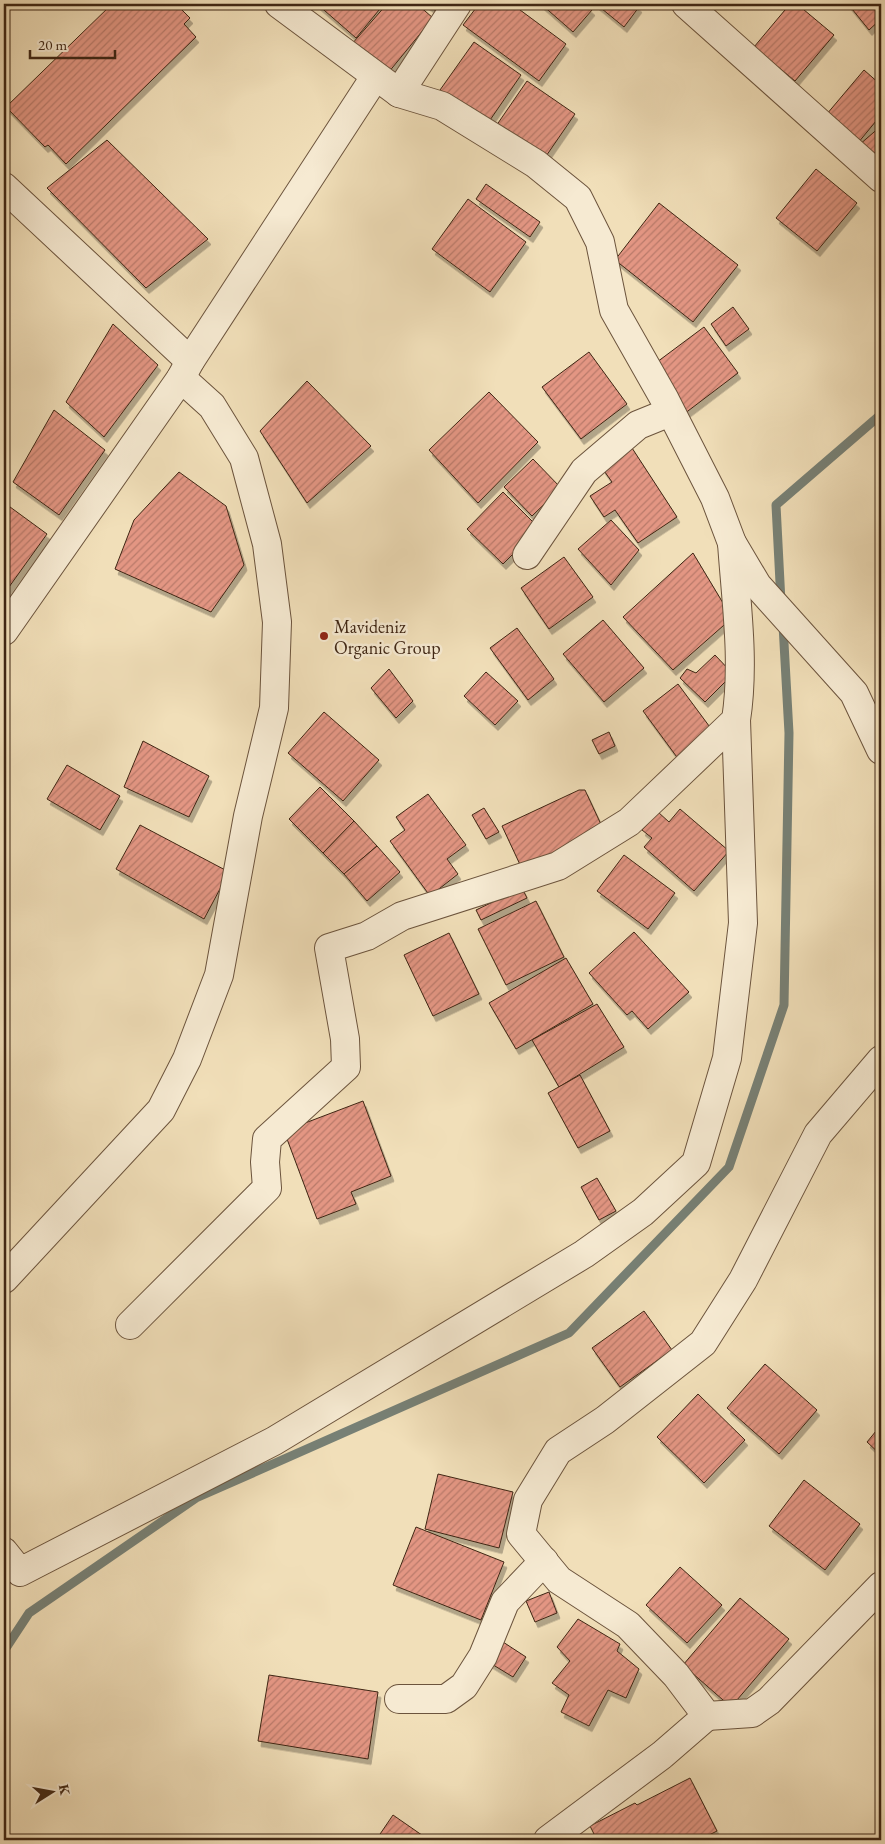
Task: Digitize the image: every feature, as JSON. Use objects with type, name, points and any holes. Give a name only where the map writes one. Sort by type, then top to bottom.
[{"type":"street","points":[[279,4],[398,93],[442,106],[536,164],[578,198],[600,242],[614,310],[715,498],[732,543],[758,585],[817,654],[854,693],[881,750]]},
{"type":"street","points":[[398,93],[457,4]]},
{"type":"street","points":[[686,4],[881,178]]},
{"type":"street","points":[[4,631],[185,369],[375,77]]},
{"type":"street","points":[[4,187],[185,369],[212,406],[244,458],[267,544],[277,622],[274,708],[248,816],[220,975],[187,1059],[161,1110],[4,1279]]},
{"type":"street","points":[[527,555],[584,471],[638,425],[670,412]]},
{"type":"street","points":[[4,1552],[20,1572],[274,1442],[584,1254],[643,1212],[696,1163],[728,1058],[743,923],[736,720],[739,698],[739,656],[732,543]]},
{"type":"street","points":[[130,1325],[267,1188],[267,1139],[346,1067],[345,1039],[328,948],[367,936],[402,916],[558,866],[628,822],[736,720]]},
{"type":"street","points":[[707,1716],[676,1676],[628,1625],[559,1580],[522,1534],[528,1500],[558,1451],[605,1420],[703,1343],[743,1280],[818,1134],[881,1060]]},
{"type":"street","points":[[399,1699],[446,1699],[464,1686],[483,1656],[505,1602],[544,1561]]},
{"type":"street","points":[[548,1840],[662,1755],[707,1716],[752,1712],[769,1701],[881,1586]]},
{"type":"building","points":[[112,4],[176,4],[190,18],[184,24],[196,37],[66,164],[48,145],[45,147],[6,107]]},
{"type":"building","points":[[317,4],[384,4],[356,38]]},
{"type":"building","points":[[387,4],[417,4],[433,18],[388,73],[351,45]]},
{"type":"building","points":[[426,4],[450,4],[442,15]]},
{"type":"building","points":[[479,4],[512,4],[566,44],[539,81],[463,25]]},
{"type":"building","points":[[541,4],[585,4],[592,10],[573,32]]},
{"type":"building","points":[[596,4],[635,4],[639,7],[624,27]]},
{"type":"building","points":[[790,4],[797,4],[834,35],[795,81],[754,47]]},
{"type":"building","points":[[848,4],[881,4],[881,19],[869,30]]},
{"type":"building","points":[[474,42],[521,75],[488,123],[440,90]]},
{"type":"building","points":[[864,70],[881,85],[881,115],[853,149],[821,121]]},
{"type":"building","points":[[527,81],[575,114],[542,162],[494,129]]},
{"type":"building","points":[[881,126],[881,171],[859,145]]},
{"type":"building","points":[[107,140],[208,239],[146,288],[47,188]]},
{"type":"building","points":[[816,169],[857,203],[817,251],[776,218]]},
{"type":"building","points":[[486,184],[540,222],[530,237],[476,199]]},
{"type":"building","points":[[468,199],[526,242],[490,292],[432,249]]},
{"type":"building","points":[[659,203],[738,265],[693,322],[615,260]]},
{"type":"building","points":[[733,307],[749,329],[726,346],[711,324]]},
{"type":"building","points":[[113,324],[158,365],[104,437],[66,402]]},
{"type":"building","points":[[704,327],[738,373],[684,414],[649,368]]},
{"type":"building","points":[[589,352],[627,404],[581,439],[542,387]]},
{"type":"building","points":[[307,381],[371,446],[307,503],[260,431]]},
{"type":"building","points":[[489,392],[538,442],[478,503],[429,450]]},
{"type":"building","points":[[54,410],[105,450],[59,515],[13,482]]},
{"type":"building","points":[[632,448],[677,517],[638,543],[615,510],[604,517],[590,496],[612,482],[602,468]]},
{"type":"building","points":[[533,459],[561,488],[532,516],[504,487]]},
{"type":"building","points":[[179,472],[226,506],[244,565],[211,612],[115,569],[134,520]]},
{"type":"building","points":[[503,492],[539,528],[503,564],[467,529]]},
{"type":"building","points":[[6,504],[47,534],[4,594],[4,507]]},
{"type":"building","points":[[611,520],[639,550],[611,585],[578,549]]},
{"type":"building","points":[[693,553],[732,618],[673,670],[623,617]]},
{"type":"building","points":[[564,557],[593,597],[549,629],[521,588]]},
{"type":"building","points":[[603,620],[644,668],[604,702],[563,654]]},
{"type":"building","points":[[517,628],[554,679],[528,700],[490,648]]},
{"type":"building","points":[[715,655],[733,674],[705,702],[680,678],[687,669],[696,673]]},
{"type":"building","points":[[389,669],[413,701],[396,718],[371,688]]},
{"type":"building","points":[[486,672],[518,701],[495,725],[464,696]]},
{"type":"building","points":[[678,684],[718,738],[682,764],[643,711]]},
{"type":"building","points":[[324,712],[379,760],[343,801],[288,753]]},
{"type":"building","points":[[609,732],[615,746],[599,754],[592,740]]},
{"type":"building","points":[[143,741],[209,776],[189,817],[124,787]]},
{"type":"building","points":[[67,765],[120,796],[100,830],[47,799]]},
{"type":"building","points":[[320,787],[354,821],[323,853],[289,819]]},
{"type":"building","points":[[579,790],[585,790],[605,833],[523,871],[502,826]]},
{"type":"building","points":[[428,794],[466,845],[447,859],[458,874],[430,896],[390,841],[405,830],[396,817]]},
{"type":"building","points":[[484,808],[499,832],[486,839],[472,815]]},
{"type":"building","points":[[680,809],[729,851],[694,891],[644,847],[652,838],[642,830],[658,812],[669,822]]},
{"type":"building","points":[[354,821],[377,846],[344,874],[323,853]]},
{"type":"building","points":[[140,825],[229,872],[204,919],[116,869]]},
{"type":"building","points":[[377,846],[400,872],[367,901],[344,874]]},
{"type":"building","points":[[624,855],[675,893],[648,929],[597,891]]},
{"type":"building","points":[[522,888],[527,898],[481,920],[476,910]]},
{"type":"building","points":[[536,901],[564,957],[506,985],[478,929]]},
{"type":"building","points":[[634,932],[689,992],[648,1029],[632,1011],[627,1015],[589,973]]},
{"type":"building","points":[[449,933],[479,994],[433,1016],[404,955]]},
{"type":"building","points":[[566,958],[593,1004],[516,1049],[489,1003]]},
{"type":"building","points":[[597,1004],[624,1047],[559,1087],[532,1040]]},
{"type":"building","points":[[580,1075],[610,1131],[578,1148],[548,1093]]},
{"type":"building","points":[[363,1101],[391,1176],[351,1192],[356,1204],[317,1219],[284,1131]]},
{"type":"building","points":[[597,1178],[616,1211],[599,1220],[581,1187]]},
{"type":"building","points":[[644,1311],[672,1350],[620,1387],[592,1348]]},
{"type":"building","points":[[765,1364],[817,1410],[779,1454],[727,1408]]},
{"type":"building","points":[[698,1394],[745,1440],[704,1483],[657,1437]]},
{"type":"building","points":[[881,1425],[881,1455],[867,1442]]},
{"type":"building","points":[[438,1474],[513,1492],[499,1548],[425,1529]]},
{"type":"building","points":[[804,1480],[860,1524],[825,1570],[769,1526]]},
{"type":"building","points":[[416,1527],[504,1562],[481,1620],[393,1585]]},
{"type":"building","points":[[680,1567],[722,1605],[687,1643],[646,1605]]},
{"type":"building","points":[[549,1592],[557,1613],[535,1622],[526,1601]]},
{"type":"building","points":[[740,1598],[789,1639],[731,1707],[683,1665]]},
{"type":"building","points":[[578,1619],[620,1644],[617,1651],[639,1669],[626,1698],[608,1690],[589,1726],[561,1712],[569,1695],[552,1683],[570,1661],[557,1647]]},
{"type":"building","points":[[503,1642],[526,1657],[513,1677],[490,1663]]},
{"type":"building","points":[[269,1675],[378,1692],[368,1759],[258,1741]]},
{"type":"building","points":[[690,1778],[717,1831],[699,1840],[597,1840],[590,1826]]},
{"type":"building","points":[[393,1815],[429,1840],[376,1840]]},
{"type":"waterway","points":[[781,602],[776,505],[878,417],[881,417]]},
{"type":"waterway","points":[[4,1651],[29,1613],[196,1498],[569,1333],[729,1167],[784,1005],[789,733],[783,625]]},
{"type":"place","name":"Mavideniz Organic Group","points":[[324,636]]}]
